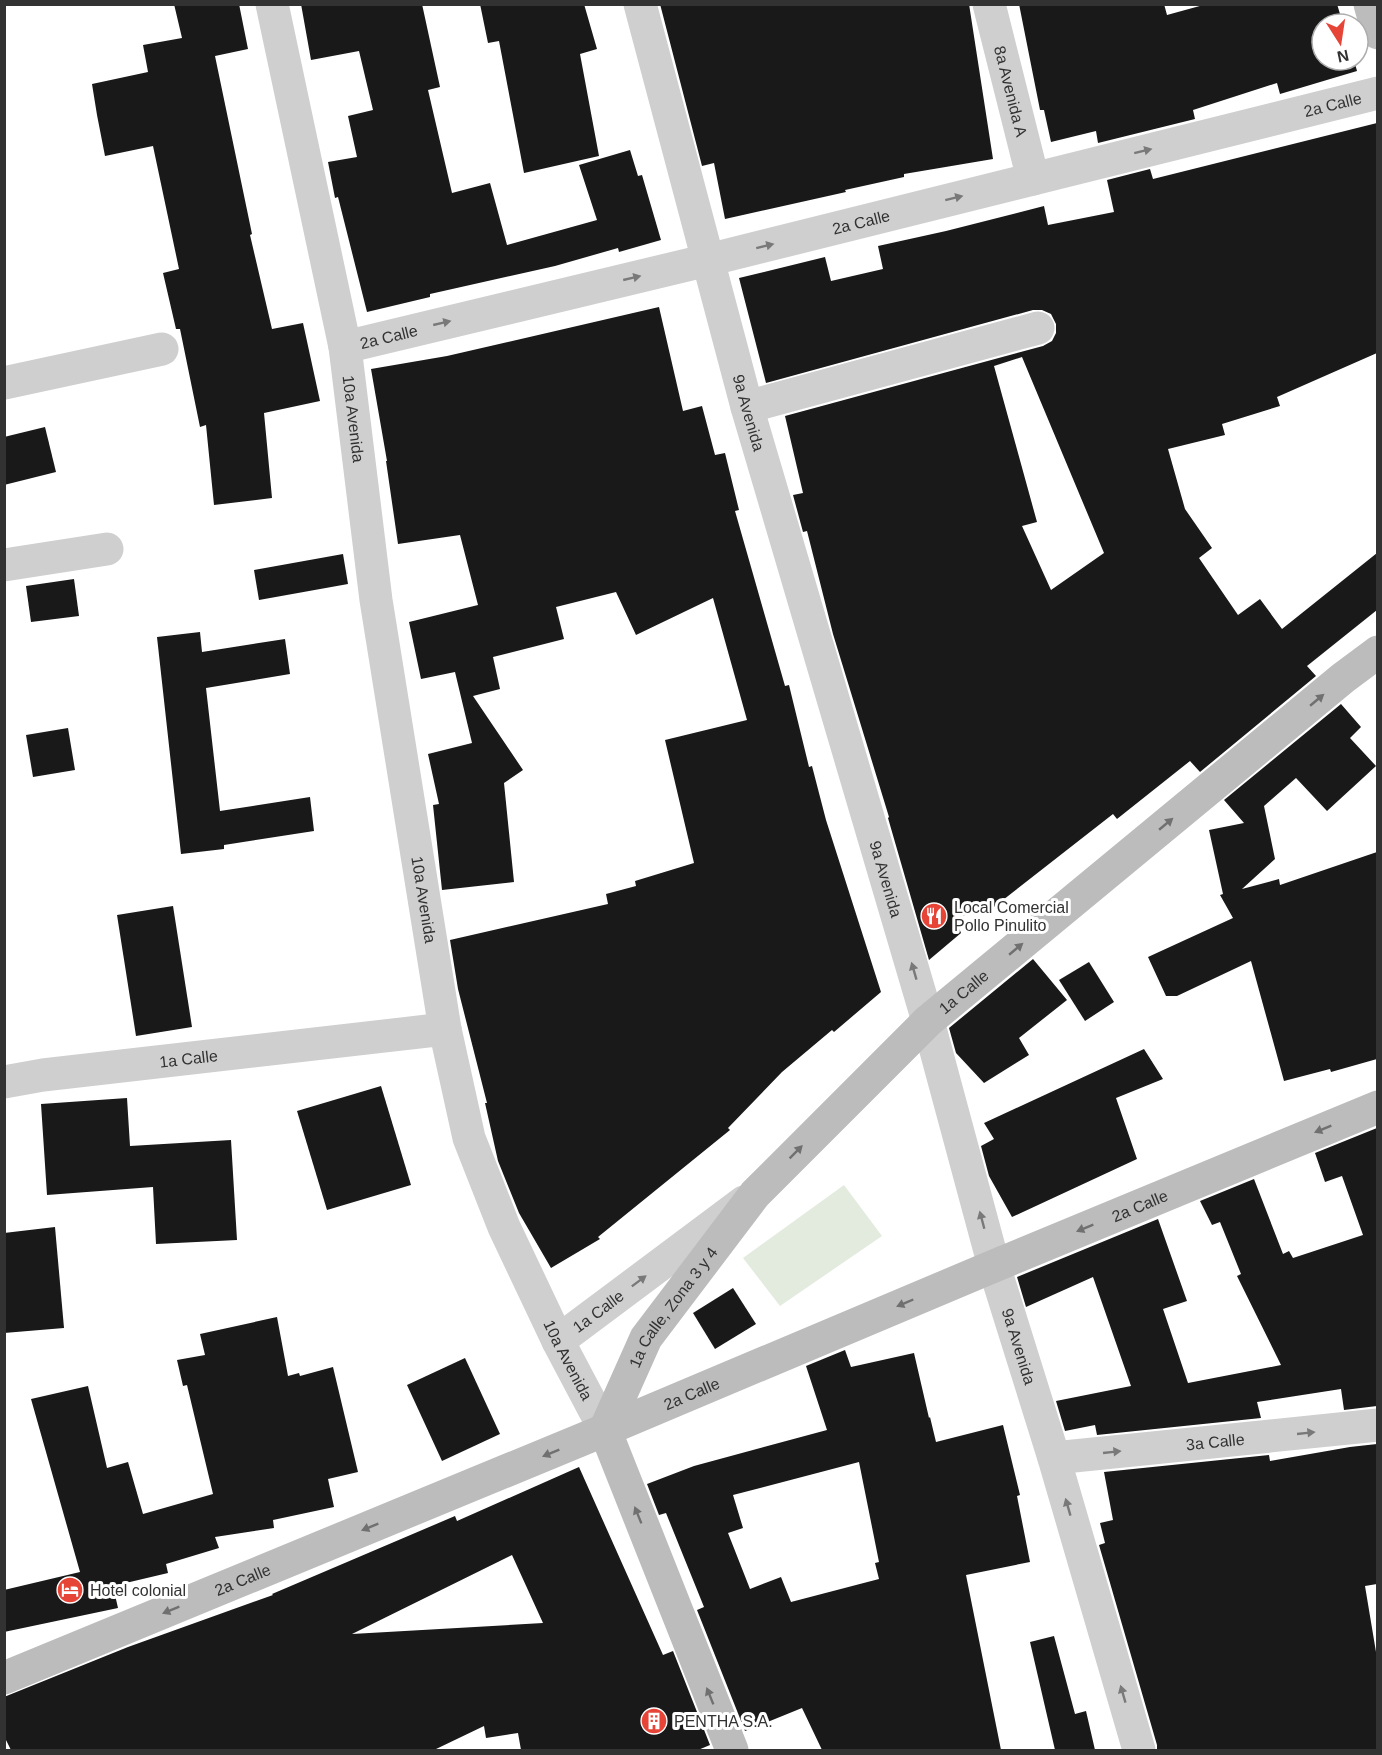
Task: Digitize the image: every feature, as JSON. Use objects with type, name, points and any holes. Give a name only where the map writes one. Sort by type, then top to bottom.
[{"type":"main road","points":[[1370,4],[1377,33]]},
{"type":"main road","name":"1a Calle","points":[[755,1194],[928,1021],[1377,652]]},
{"type":"main road","name":"2a Calle","points":[[4,1678],[1377,1107]]},
{"type":"main road","name":"1a Calle, Zona 3 y 4","points":[[605,1430],[646,1338],[755,1194]]},
{"type":"main road","name":"10a Avenida","points":[[605,1430],[732,1750]]},
{"type":"street","name":"10a Avenida","points":[[272,4],[345,347],[376,600],[445,1029],[469,1138],[504,1227],[558,1341],[605,1430]]},
{"type":"street","name":"9a Avenida","points":[[640,4],[747,407],[928,1021],[994,1266],[1054,1458],[1139,1750]]},
{"type":"street","name":"8a Avenida A","points":[[989,4],[1033,179]]},
{"type":"street","name":"2a Calle","points":[[345,347],[708,260],[1377,93]]},
{"type":"street","points":[[747,407],[1038,328]]},
{"type":"street","points":[[4,383],[162,349]]},
{"type":"street","points":[[4,565],[107,549]]},
{"type":"street","name":"1a Calle","points":[[4,1082],[43,1075],[445,1029]]},
{"type":"street","name":"1a Calle","points":[[558,1341],[755,1194]]},
{"type":"street","name":"3a Calle","points":[[1054,1458],[1377,1425]]},
{"type":"shaded area","points":[[844,1185],[882,1236],[780,1306],[743,1258]]},
{"type":"building","points":[[174,4],[239,4],[248,49],[215,56],[252,234],[250,235],[272,329],[303,323],[320,401],[264,413],[272,498],[214,505],[206,425],[200,427],[180,329],[176,329],[163,273],[179,269],[153,146],[105,156],[92,84],[148,72],[143,45],[182,38]]},
{"type":"building","points":[[301,4],[422,4],[440,87],[428,90],[452,193],[490,183],[507,245],[597,220],[579,165],[630,150],[638,176],[642,175],[661,240],[619,252],[618,248],[555,266],[430,294],[430,297],[367,312],[338,197],[335,198],[328,162],[357,157],[348,116],[373,110],[359,51],[311,60]]},
{"type":"building","points":[[480,4],[584,4],[597,49],[580,54],[599,156],[524,173],[499,41],[488,43]]},
{"type":"building","points":[[660,4],[969,4],[993,159],[904,174],[904,177],[845,190],[846,192],[725,219],[714,163],[702,166]]},
{"type":"building","points":[[1019,4],[1164,4],[1167,15],[1207,4],[1337,4],[1339,12],[1310,12],[1310,72],[1354,72],[1280,94],[1277,83],[1193,110],[1195,119],[1098,143],[1096,131],[1051,142],[1044,110],[1040,110]]},
{"type":"building","points":[[1377,123],[1377,353],[1277,397],[1280,406],[1222,424],[1225,435],[1168,449],[1185,509],[1212,548],[1199,558],[1238,615],[1260,599],[1282,629],[1377,553],[1377,610],[1307,666],[1316,676],[1200,772],[1190,761],[1117,819],[1113,814],[994,907],[955,918],[961,933],[929,960],[889,817],[833,634],[807,531],[803,532],[793,495],[803,493],[785,416],[1043,346],[1052,341],[1056,333],[1056,324],[1051,314],[1042,310],[1033,310],[766,383],[739,278],[825,257],[831,281],[883,269],[878,246],[1044,206],[1048,225],[1114,212],[1107,180],[1150,169],[1153,179]],"holes":[[[1022,357],[1104,553],[1051,590],[1022,526],[1037,522],[994,366]]]},
{"type":"building","points":[[659,307],[683,411],[702,406],[715,455],[725,453],[739,510],[735,511],[785,686],[789,685],[809,767],[812,766],[826,820],[881,992],[782,1072],[728,1128],[730,1130],[598,1237],[600,1239],[551,1268],[519,1213],[498,1161],[485,1103],[487,1103],[458,989],[450,940],[608,904],[606,894],[636,886],[635,881],[694,863],[665,740],[747,720],[713,598],[636,635],[616,592],[556,607],[564,639],[493,657],[500,689],[473,696],[523,770],[504,783],[514,882],[442,890],[433,805],[439,804],[428,754],[472,743],[455,672],[421,679],[409,622],[478,605],[460,535],[398,544],[371,369],[447,356]]},
{"type":"building","points":[[45,427],[56,472],[4,485],[4,437]]},
{"type":"building","points":[[343,554],[348,584],[259,600],[254,570]]},
{"type":"building","points":[[74,579],[79,616],[31,622],[26,586]]},
{"type":"building","points":[[200,632],[202,652],[285,639],[290,674],[206,688],[220,811],[310,797],[314,831],[224,845],[224,849],[181,854],[157,637]]},
{"type":"building","points":[[1341,704],[1361,727],[1350,738],[1376,766],[1327,811],[1296,778],[1264,806],[1275,859],[1242,889],[1279,879],[1280,885],[1377,852],[1377,1059],[1331,1072],[1330,1069],[1284,1081],[1251,961],[1177,996],[1166,996],[1148,957],[1233,918],[1220,895],[1223,894],[1209,830],[1244,823],[1224,800]]},
{"type":"building","points":[[68,728],[75,770],[33,777],[26,735]]},
{"type":"building","points":[[173,906],[192,1027],[136,1036],[117,915]]},
{"type":"building","points":[[1033,959],[1067,1000],[1019,1038],[1029,1055],[984,1083],[956,1053],[949,1028]]},
{"type":"building","points":[[1089,962],[1114,1002],[1085,1021],[1059,980]]},
{"type":"building","points":[[1144,1049],[1163,1079],[1116,1098],[1137,1159],[1012,1217],[989,1176],[981,1146],[994,1139],[984,1123]]},
{"type":"building","points":[[381,1086],[411,1185],[327,1210],[297,1111]]},
{"type":"building","points":[[127,1098],[130,1146],[231,1140],[237,1240],[156,1244],[153,1187],[47,1195],[41,1104]]},
{"type":"building","points":[[1377,1128],[1377,1406],[1344,1410],[1341,1389],[1257,1402],[1261,1418],[1097,1435],[1095,1425],[1065,1431],[1056,1401],[1131,1386],[1093,1277],[1026,1307],[1017,1277],[1158,1219],[1187,1301],[1163,1309],[1188,1383],[1281,1365],[1237,1276],[1241,1274],[1220,1222],[1212,1225],[1200,1201],[1254,1179],[1283,1254],[1289,1251],[1293,1258],[1363,1235],[1342,1176],[1325,1182],[1315,1153]]},
{"type":"building","points":[[55,1227],[64,1328],[4,1333],[4,1233]]},
{"type":"building","points":[[733,1288],[756,1324],[715,1349],[693,1313]]},
{"type":"building","points":[[277,1317],[288,1376],[299,1373],[300,1376],[333,1367],[358,1472],[328,1479],[334,1507],[273,1520],[274,1528],[215,1537],[219,1548],[166,1564],[168,1573],[113,1586],[118,1608],[4,1632],[4,1590],[80,1572],[31,1399],[88,1386],[107,1468],[128,1462],[143,1514],[213,1494],[187,1385],[183,1386],[177,1360],[205,1355],[200,1334]]},
{"type":"building","points":[[845,1350],[851,1367],[914,1353],[936,1442],[1003,1425],[1020,1495],[1017,1496],[1030,1562],[966,1575],[1001,1750],[822,1750],[802,1708],[745,1731],[697,1610],[704,1607],[666,1513],[659,1515],[647,1484],[694,1466],[827,1430],[806,1366]],"holes":[[[859,1462],[879,1562],[875,1563],[879,1579],[791,1602],[781,1577],[750,1589],[728,1533],[743,1528],[733,1495]]]},
{"type":"building","points":[[465,1358],[500,1434],[442,1461],[407,1385]]},
{"type":"building","points":[[1377,1444],[1377,1584],[1365,1586],[1377,1658],[1377,1750],[1157,1750],[1099,1545],[1105,1543],[1100,1523],[1113,1520],[1104,1472],[1269,1455],[1270,1461]]},
{"type":"building","points":[[579,1467],[663,1655],[673,1651],[710,1745],[698,1750],[521,1750],[518,1733],[486,1738],[484,1726],[434,1750],[11,1750],[4,1736],[4,1697],[128,1647],[273,1595],[455,1516],[457,1521]],"holes":[[[512,1555],[543,1623],[352,1634]]]},
{"type":"building","points":[[1054,1636],[1075,1714],[1086,1711],[1095,1750],[1055,1750],[1030,1642]]},
{"type":"place","name":"Local Comercial Pollo Pinulito","points":[[934,916]]},
{"type":"place","name":"Hotel colonial","points":[[70,1590]]},
{"type":"place","name":"PENTHA S.A.","points":[[654,1721]]}]
